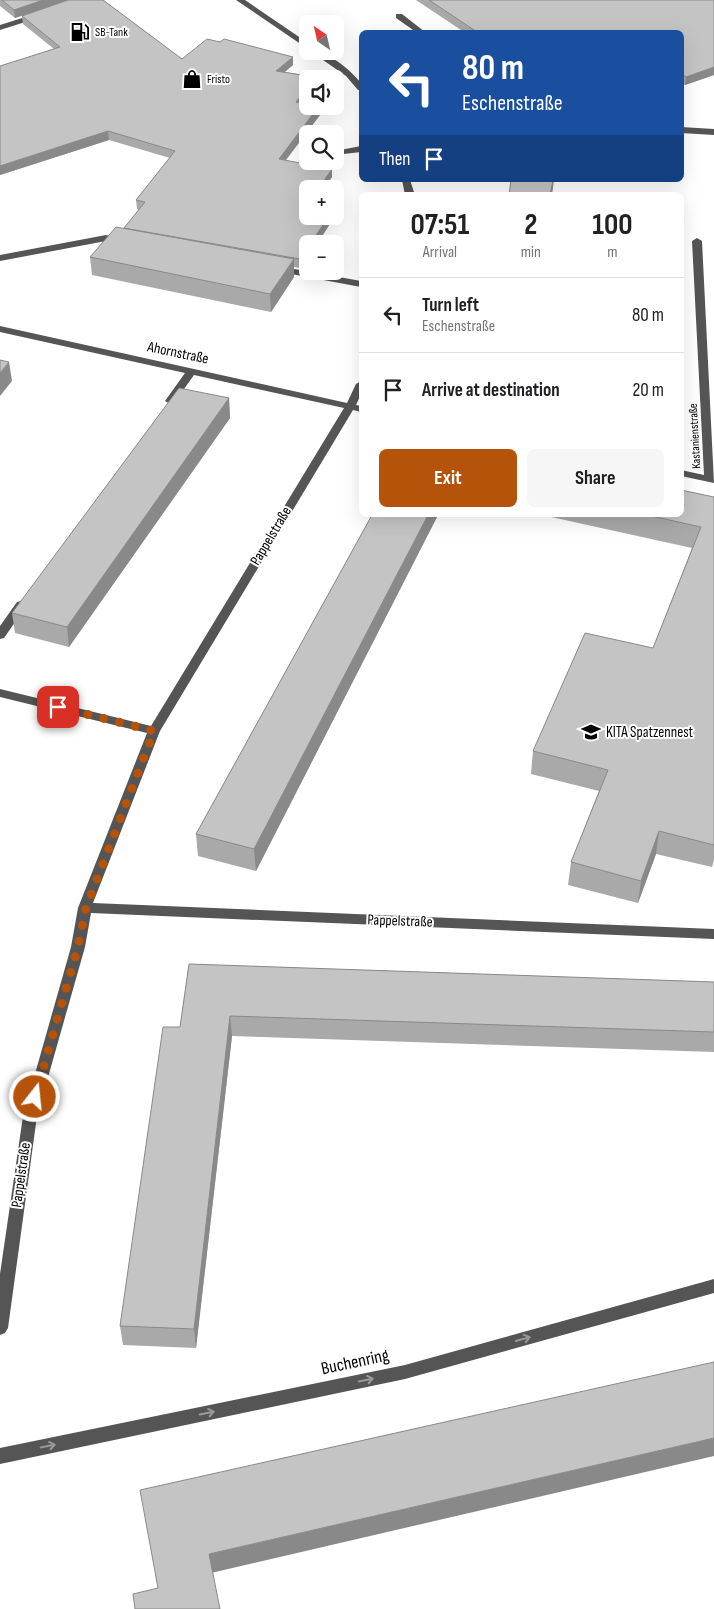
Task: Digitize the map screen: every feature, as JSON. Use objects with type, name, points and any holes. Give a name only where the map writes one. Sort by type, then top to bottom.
[{"type":"street","points":[[240,0],[299,41]]},
{"type":"street","points":[[0,28],[46,12]]},
{"type":"street","points":[[399,16],[419,30]]},
{"type":"street","points":[[328,60],[349,74],[359,86]]},
{"type":"street","points":[[684,130],[714,132]]},
{"type":"street","points":[[344,152],[359,149]]},
{"type":"street","points":[[0,258],[106,238],[135,243]]},
{"type":"street","name":"Kastanienstraße","points":[[697,241],[712,479]]},
{"type":"street","points":[[263,266],[359,284]]},
{"type":"street","name":"Ahornstraße","points":[[0,330],[356,408]]},
{"type":"street","points":[[163,411],[192,371]]},
{"type":"street","name":"Pappelstraße","points":[[0,1328],[30,1116],[78,947],[86,908],[154,731],[356,408],[359,394]]},
{"type":"street","points":[[684,474],[712,479]]},
{"type":"street","points":[[0,635],[29,595]]},
{"type":"street","points":[[0,693],[154,731]]},
{"type":"street","name":"Pappelstraße","points":[[86,908],[714,934]]},
{"type":"street","name":"Buchenring","points":[[0,1456],[405,1372],[714,1286]]},
{"type":"building","points":[[2,0],[43,0],[14,10]]},
{"type":"building","points":[[68,0],[103,0],[182,59],[207,39],[220,42],[224,39],[293,57],[276,71],[299,75],[299,98],[296,102],[299,102],[299,115],[312,115],[305,125],[299,125],[299,132],[279,159],[299,163],[299,170],[331,170],[324,180],[299,180],[299,225],[323,225],[316,235],[299,235],[299,259],[124,228],[145,202],[136,200],[175,151],[108,131],[0,166],[0,66],[60,47],[22,16]]},
{"type":"building","points":[[429,0],[714,0],[714,67],[686,77],[684,76],[684,30],[474,30]]},
{"type":"building","points":[[511,182],[553,182],[551,192],[509,192]]},
{"type":"building","points":[[116,227],[294,259],[270,294],[90,257]]},
{"type":"building","points":[[0,360],[9,362],[0,373]]},
{"type":"building","points":[[179,388],[229,398],[67,627],[12,613]]},
{"type":"building","name":"KITA Spatzennest","points":[[684,491],[714,497],[714,845],[659,831],[641,881],[571,862],[608,770],[533,751],[585,633],[653,648],[701,527],[656,517],[684,517]]},
{"type":"building","points":[[371,517],[427,517],[254,849],[196,834]]},
{"type":"building","points":[[189,964],[714,982],[714,1032],[230,1016],[194,1329],[120,1326],[163,1027],[180,1027]]},
{"type":"building","points":[[714,1362],[714,1438],[209,1554],[220,1609],[135,1609],[133,1594],[158,1588],[140,1490]]},
{"type":"place","name":"SB-Tank","points":[[80,32]]},
{"type":"place","name":"Fristo","points":[[192,79]]},
{"type":"place","name":"KITA Spatzennest","points":[[591,732]]},
{"type":"route","points":[[35,1097],[78,947],[86,908],[154,731],[58,707]]}]
